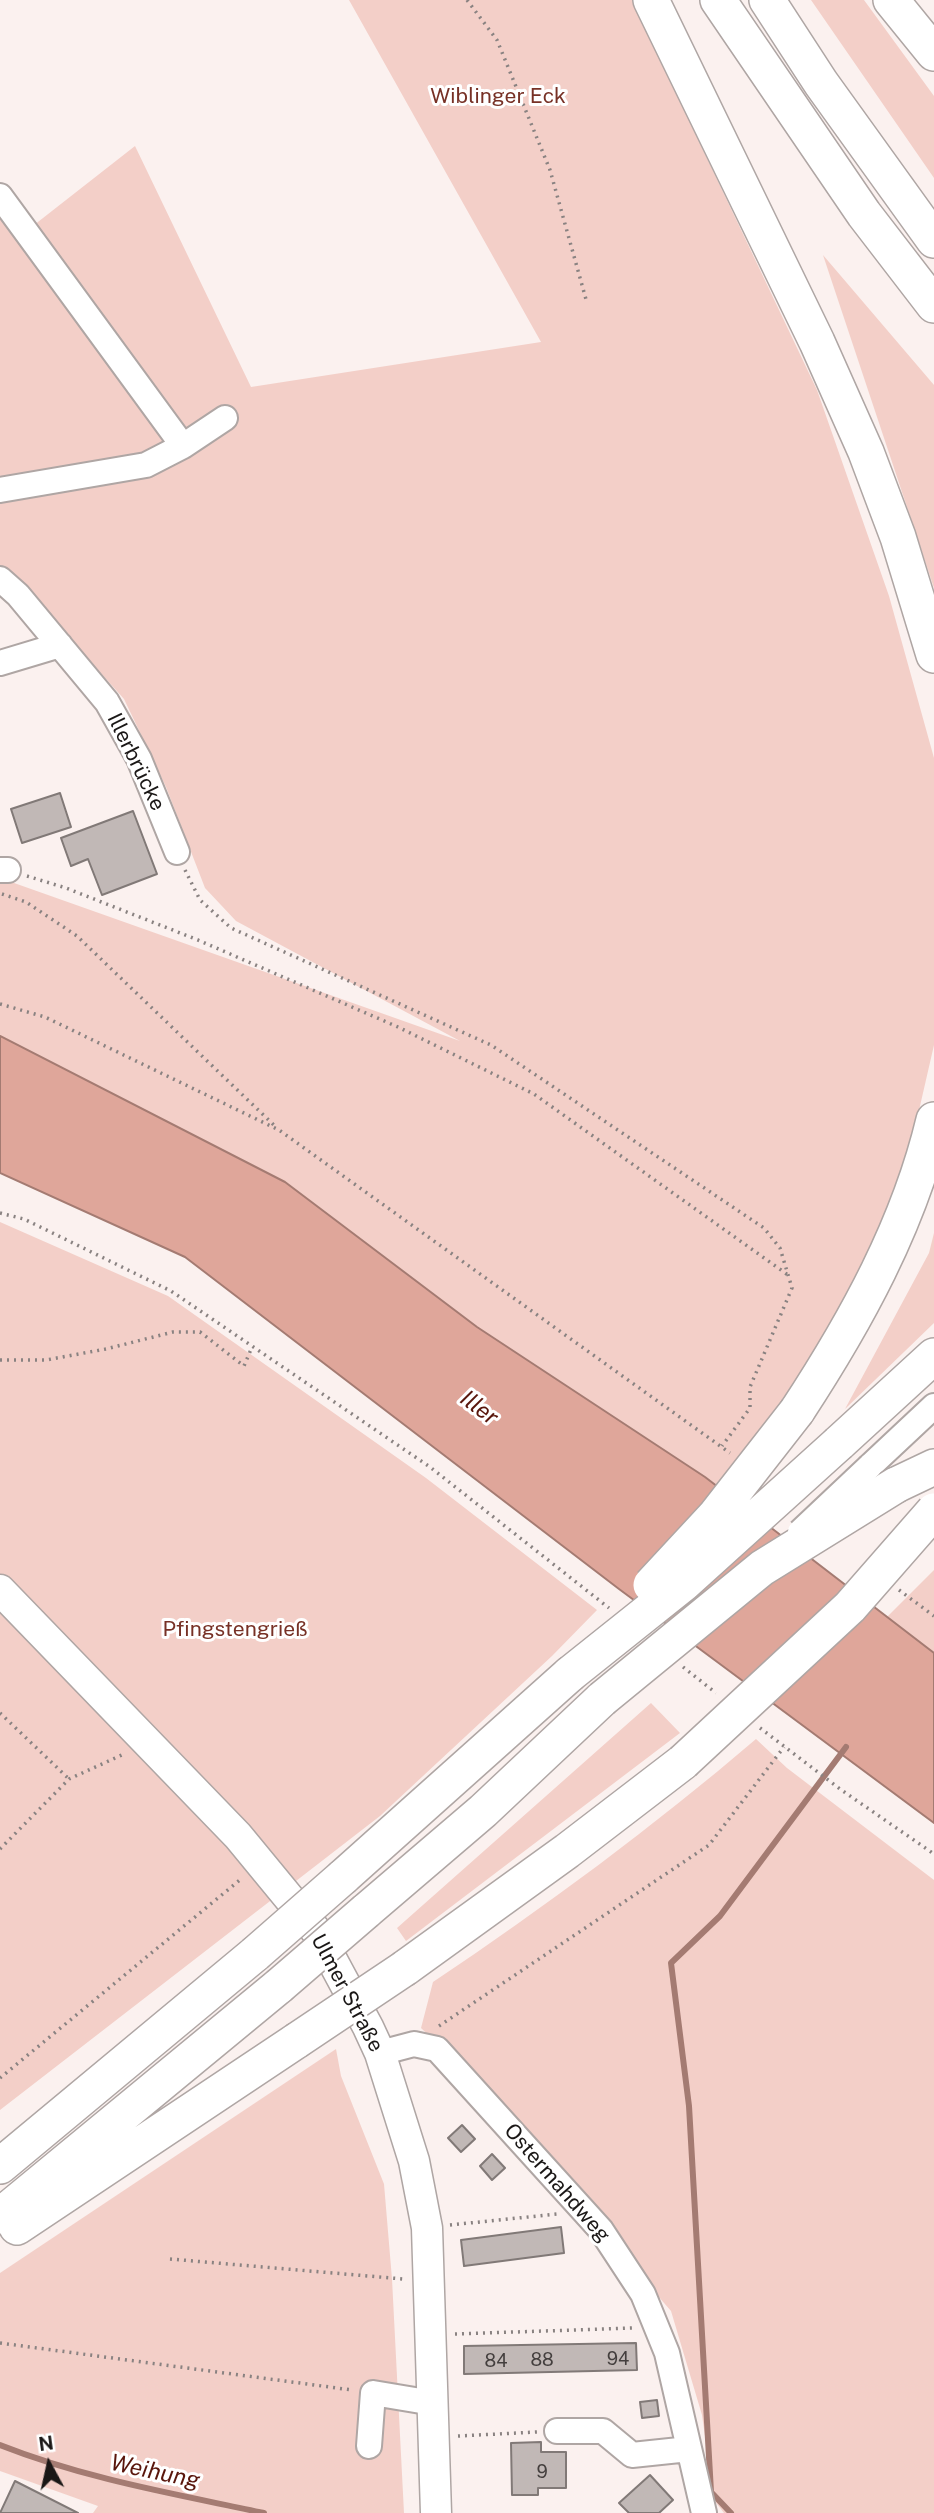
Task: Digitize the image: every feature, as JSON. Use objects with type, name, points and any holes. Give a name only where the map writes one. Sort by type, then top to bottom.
[{"type":"highway","points":[[651,0],[817,342],[866,452],[898,537],[934,655]]},
{"type":"highway","points":[[719,0],[864,214],[934,306]]},
{"type":"highway","points":[[767,0],[821,83],[934,240]]},
{"type":"highway","points":[[891,0],[934,53]]},
{"type":"highway","points":[[570,1674],[715,1516],[797,1411],[847,1331],[895,1235],[927,1151],[934,1120]]},
{"type":"highway","points":[[0,2166],[255,1954],[570,1674],[684,1583],[934,1356]]},
{"type":"highway","points":[[0,2216],[279,1986],[484,1811],[603,1699],[762,1568],[883,1475],[934,1467]]},
{"type":"highway","points":[[0,2238],[405,1968],[567,1851],[683,1762],[850,1607],[934,1511]]},
{"type":"main road","name":"Ulmer Straße","points":[[0,1590],[261,1863],[317,1932],[380,2053],[414,2161],[427,2228],[436,2513]]},
{"type":"street","points":[[0,197],[184,446]]},
{"type":"street","points":[[0,490],[146,465],[184,446],[225,418]]},
{"type":"street","name":"Illerbrücke","points":[[0,579],[19,595],[107,702],[139,759],[177,852]]},
{"type":"street","points":[[0,663],[60,645]]},
{"type":"street","points":[[883,1475],[934,1406]]},
{"type":"street","points":[[380,2053],[414,2044]]},
{"type":"street","name":"Ostermahdweg","points":[[414,2044],[437,2049],[601,2230],[643,2294],[667,2353],[701,2512]]},
{"type":"street","points":[[369,2446],[373,2393],[433,2403]]},
{"type":"street","points":[[557,2431],[603,2431],[632,2455],[689,2449]]},
{"type":"path","points":[[467,0],[497,40],[550,170],[587,303]]},
{"type":"path","points":[[0,894],[26,902],[77,936],[279,1130],[722,1446],[750,1408],[750,1387],[792,1288],[780,1248],[764,1228],[491,1045],[231,928],[200,900],[177,852]]},
{"type":"path","points":[[4,870],[66,888],[198,940],[398,1027],[534,1094],[788,1275]]},
{"type":"path","points":[[0,1004],[45,1017],[279,1130]]},
{"type":"path","points":[[0,1213],[24,1219],[171,1291],[430,1467],[612,1611]]},
{"type":"path","points":[[0,1360],[46,1360],[106,1349],[173,1332],[200,1332],[244,1366],[253,1347]]},
{"type":"path","points":[[905,1595],[934,1616]]},
{"type":"path","points":[[677,1662],[720,1696]]},
{"type":"path","points":[[0,1713],[69,1779]]},
{"type":"path","points":[[752,1722],[840,1789],[934,1854]]},
{"type":"path","points":[[0,1849],[69,1779],[135,1749],[145,1741]]},
{"type":"path","points":[[414,2044],[709,1845],[784,1747]]},
{"type":"path","points":[[0,2078],[261,1863]]},
{"type":"path","points":[[454,2225],[555,2215],[577,2203]]},
{"type":"path","points":[[170,2259],[429,2282]]},
{"type":"path","points":[[458,2334],[656,2327]]},
{"type":"path","points":[[0,2343],[373,2393]]},
{"type":"path","points":[[446,2437],[557,2431]]},
{"type":"green space","name":"Wiblinger Eck","points":[[349,0],[632,0],[817,390],[889,596],[934,758],[934,1045],[906,1167],[849,1300],[798,1387],[719,1487],[477,1327],[285,1182],[0,1036],[0,878],[460,1041],[236,921],[205,888],[166,787],[124,699],[72,641],[0,570],[0,207],[20,236],[135,146],[251,387],[541,342]]},
{"type":"green space","points":[[811,0],[864,0],[934,96],[934,178]]},
{"type":"green space","points":[[823,255],[934,385],[934,588]]},
{"type":"green space","name":"Pfingstengrieß","points":[[0,1222],[168,1296],[426,1478],[597,1610],[552,1656],[380,1816],[0,2110]]},
{"type":"green space","points":[[934,1233],[934,1323],[845,1409],[929,1253]]},
{"type":"green space","points":[[934,1570],[934,1653],[887,1617]]},
{"type":"green space","points":[[651,1703],[680,1733],[406,1941],[397,1928]]},
{"type":"green space","points":[[756,1739],[787,1768],[934,1880],[934,2513],[724,2513],[714,2500],[702,2415],[671,2311],[451,2057],[421,2028],[433,1982],[598,1865],[678,1804]]},
{"type":"green space","points":[[336,2049],[341,2076],[384,2184],[392,2279],[404,2513],[93,2513],[98,2506],[0,2471],[0,2273]]},
{"type":"water","name":"Iller","points":[[0,1036],[285,1182],[477,1327],[705,1477],[934,1653],[934,1823],[619,1589],[185,1257],[0,1173]]},
{"type":"building","points":[[60,793],[71,827],[22,843],[11,809]]},
{"type":"building","points":[[133,811],[157,874],[102,895],[88,859],[71,866],[61,838]]},
{"type":"building","points":[[462,2125],[475,2139],[461,2152],[448,2138]]},
{"type":"building","points":[[492,2154],[505,2168],[492,2180],[480,2166]]},
{"type":"building","points":[[561,2227],[564,2253],[464,2266],[461,2240]]},
{"type":"building","points":[[636,2343],[637,2370],[464,2374],[464,2346]]},
{"type":"building","points":[[657,2400],[659,2416],[642,2418],[640,2402]]},
{"type":"building","points":[[541,2442],[541,2452],[566,2452],[566,2488],[538,2488],[538,2495],[512,2495],[511,2443]]},
{"type":"building","points":[[650,2475],[673,2500],[659,2513],[629,2513],[619,2503]]},
{"type":"building","points":[[15,2481],[78,2513],[0,2513]]},
{"type":"waterway","points":[[731,2513],[711,2492],[689,2106],[671,1963],[720,1916],[846,1747]]},
{"type":"waterway","name":"Weihung","points":[[0,2445],[98,2476],[264,2513]]}]
